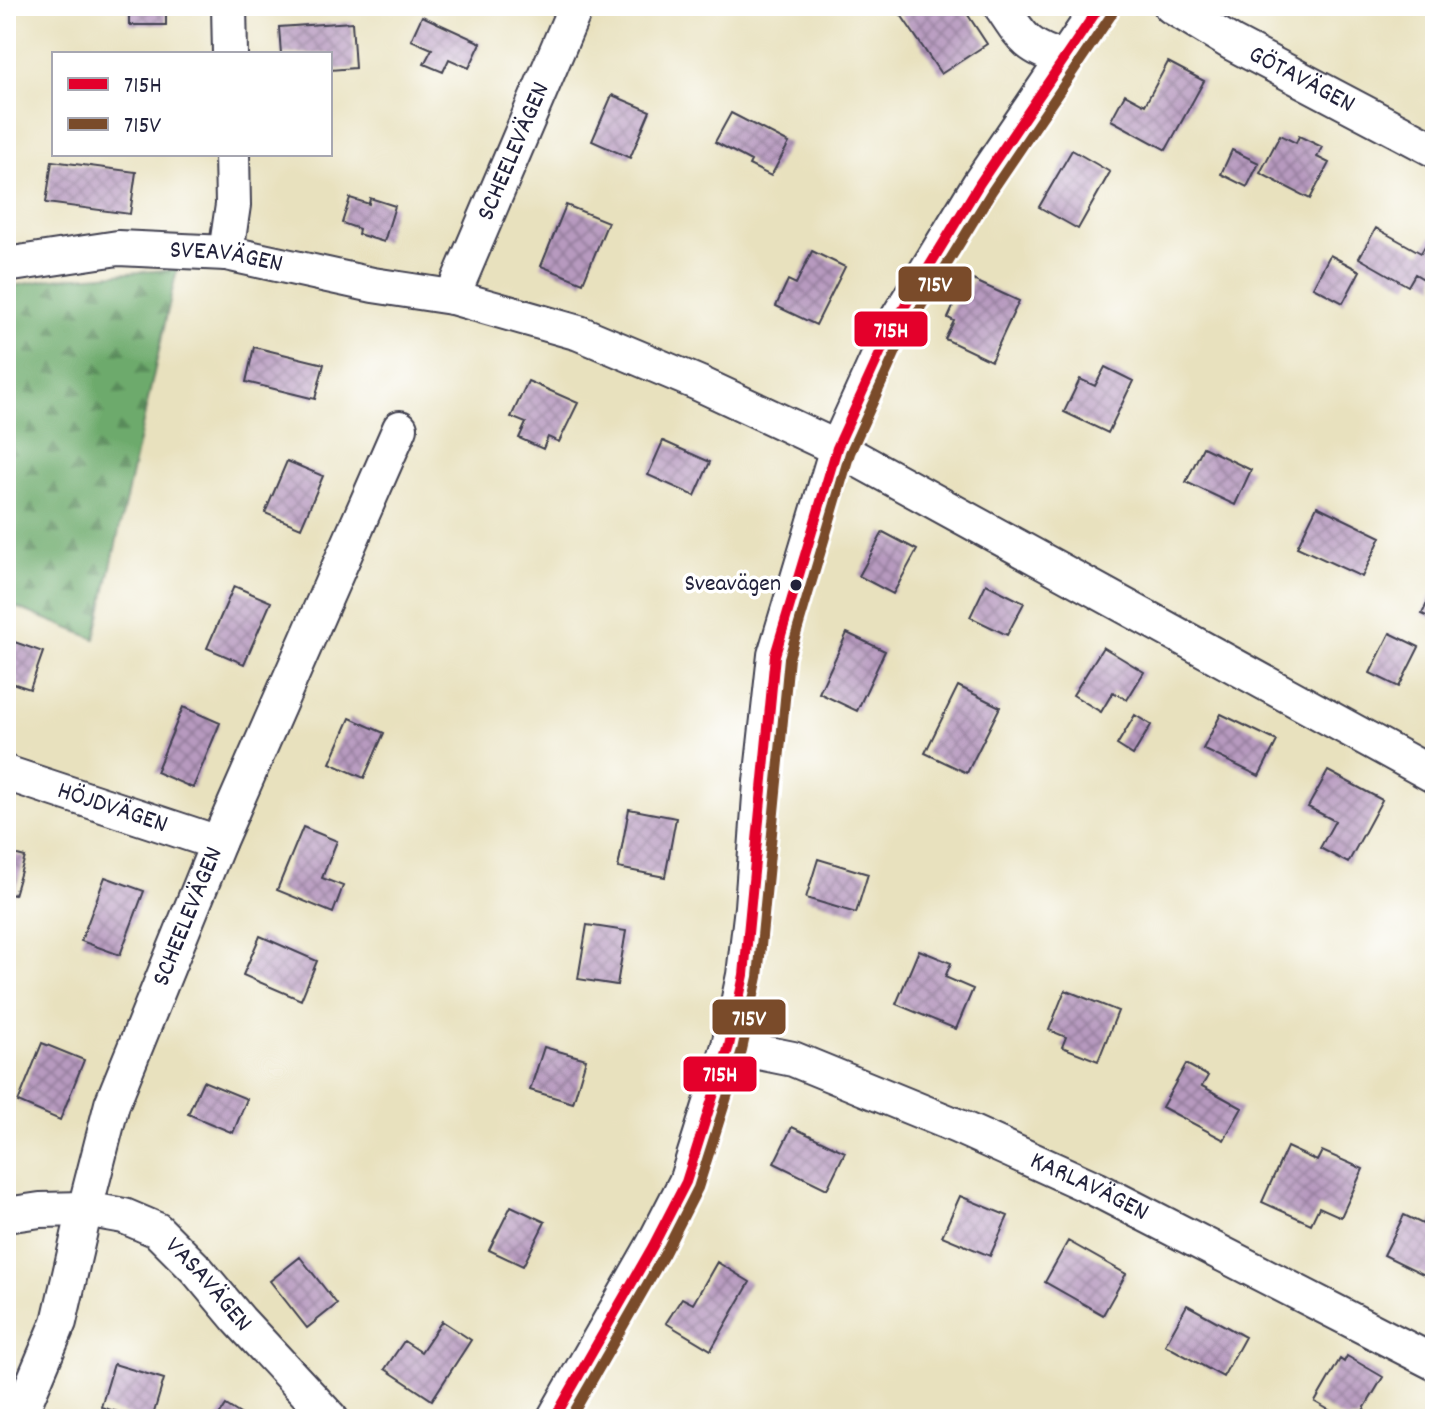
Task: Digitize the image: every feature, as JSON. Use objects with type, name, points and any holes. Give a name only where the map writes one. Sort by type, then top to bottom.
[{"type":"street","points":[[229,6],[230,52]]},
{"type":"street","name":"SCHEELEVÄGEN","points":[[452,297],[576,6]]},
{"type":"street","points":[[1001,6],[1025,42],[1042,53],[1066,59]]},
{"type":"street","points":[[554,1419],[686,1182],[729,1046],[744,975],[752,907],[775,655],[837,448],[891,329],[980,183],[1100,6]]},
{"type":"street","name":"GÖTAVÄGEN","points":[[1171,6],[1232,43],[1435,150]]},
{"type":"street","points":[[226,253],[233,205],[232,156]]},
{"type":"street","name":"SVEAVÄGEN","points":[[6,265],[118,248],[226,253],[373,285],[452,297],[579,333],[698,383],[837,448],[1435,776]]},
{"type":"street","name":"SCHEELEVÄGEN","points":[[18,1419],[59,1322],[112,1104],[218,843],[400,428]]},
{"type":"street","name":"HÖJDVÄGEN","points":[[6,773],[218,843]]},
{"type":"street","name":"KARLAVÄGEN","points":[[729,1046],[793,1059],[957,1126],[1096,1189],[1435,1363]]},
{"type":"street","name":"VASAVÄGEN","points":[[6,1215],[40,1210],[85,1209],[124,1216],[157,1230],[331,1419]]},
{"type":"green space","points":[[177,269],[95,639],[6,603],[6,287],[52,279]]},
{"type":"building","points":[[129,6],[166,6],[166,25],[129,25]]},
{"type":"building","points":[[895,6],[962,6],[987,44],[941,74]]},
{"type":"building","points":[[422,16],[481,43],[469,68],[449,59],[443,72],[424,64],[432,49],[411,40]]},
{"type":"building","points":[[352,22],[355,68],[332,70],[332,52],[281,52],[279,27]]},
{"type":"building","points":[[1168,62],[1204,81],[1166,150],[1111,120],[1125,94],[1145,105]]},
{"type":"building","points":[[612,95],[650,111],[630,158],[592,141]]},
{"type":"building","points":[[731,113],[789,143],[771,176],[749,165],[751,161],[715,142]]},
{"type":"building","points":[[1280,135],[1296,143],[1299,136],[1322,147],[1317,157],[1329,163],[1310,199],[1260,173]]},
{"type":"building","points":[[1072,150],[1110,172],[1078,229],[1039,207]]},
{"type":"building","points":[[1232,150],[1259,163],[1247,187],[1221,174]]},
{"type":"building","points":[[52,161],[136,172],[130,214],[46,203]]},
{"type":"building","points":[[350,198],[369,204],[370,198],[395,206],[384,242],[358,234],[359,229],[342,223]]},
{"type":"building","points":[[566,205],[608,222],[583,283],[541,266]]},
{"type":"building","points":[[1376,228],[1421,253],[1431,236],[1435,238],[1435,286],[1415,274],[1408,286],[1359,258]]},
{"type":"building","points":[[812,251],[845,267],[816,325],[776,306],[788,280],[796,284]]},
{"type":"building","points":[[1330,255],[1360,271],[1343,303],[1313,287]]},
{"type":"building","points":[[973,280],[1019,301],[991,361],[945,339],[954,321],[948,318],[958,296],[964,299]]},
{"type":"building","points":[[254,347],[324,364],[315,399],[246,382]]},
{"type":"building","points":[[1105,367],[1133,381],[1108,433],[1064,412],[1080,379],[1095,386]]},
{"type":"building","points":[[528,381],[578,403],[559,442],[548,437],[543,449],[519,438],[526,423],[511,417]]},
{"type":"building","points":[[663,441],[710,462],[695,496],[648,475]]},
{"type":"building","points":[[1203,447],[1251,470],[1235,505],[1186,482]]},
{"type":"building","points":[[287,461],[323,476],[301,528],[265,513]]},
{"type":"building","points":[[1317,506],[1381,537],[1362,577],[1297,547]]},
{"type":"building","points":[[883,532],[917,550],[893,594],[859,576]]},
{"type":"building","points":[[986,584],[1024,603],[1007,635],[970,617]]},
{"type":"building","points":[[234,586],[271,602],[244,664],[207,648]]},
{"type":"building","points":[[1435,586],[1435,620],[1422,614]]},
{"type":"building","points":[[847,633],[885,651],[857,711],[819,693]]},
{"type":"building","points":[[1390,633],[1419,647],[1399,687],[1370,673]]},
{"type":"building","points":[[6,639],[43,652],[30,689],[6,681]]},
{"type":"building","points":[[1103,647],[1144,672],[1127,700],[1113,692],[1101,712],[1073,695]]},
{"type":"building","points":[[958,686],[1000,707],[967,773],[925,753]]},
{"type":"building","points":[[183,707],[220,723],[193,788],[156,772]]},
{"type":"building","points":[[1221,714],[1277,741],[1259,776],[1203,749]]},
{"type":"building","points":[[1135,715],[1151,725],[1133,755],[1117,745]]},
{"type":"building","points":[[350,718],[384,733],[364,778],[330,763]]},
{"type":"building","points":[[1328,771],[1382,800],[1348,863],[1320,848],[1335,821],[1308,807]]},
{"type":"building","points":[[629,809],[676,818],[665,877],[618,868]]},
{"type":"building","points":[[303,827],[337,841],[322,878],[343,886],[333,913],[277,890]]},
{"type":"building","points":[[6,852],[25,857],[14,895],[6,893]]},
{"type":"building","points":[[818,859],[868,874],[856,913],[806,898]]},
{"type":"building","points":[[105,877],[144,891],[120,955],[81,941]]},
{"type":"building","points":[[587,925],[626,931],[617,985],[578,979]]},
{"type":"building","points":[[260,936],[317,961],[301,1000],[243,975]]},
{"type":"building","points":[[919,950],[951,963],[945,977],[973,989],[956,1029],[896,1004]]},
{"type":"building","points":[[1065,990],[1118,1011],[1098,1061],[1062,1047],[1066,1037],[1049,1030]]},
{"type":"building","points":[[42,1043],[84,1060],[60,1120],[18,1102]]},
{"type":"building","points":[[544,1047],[586,1059],[573,1103],[530,1090]]},
{"type":"building","points":[[1186,1064],[1208,1076],[1202,1086],[1242,1108],[1224,1140],[1162,1107]]},
{"type":"building","points":[[203,1081],[247,1099],[233,1133],[188,1114]]},
{"type":"building","points":[[792,1127],[845,1152],[827,1189],[774,1163]]},
{"type":"building","points":[[1287,1147],[1317,1161],[1322,1151],[1363,1169],[1341,1217],[1319,1207],[1311,1224],[1262,1202]]},
{"type":"building","points":[[960,1196],[1008,1216],[990,1256],[942,1236]]},
{"type":"building","points":[[511,1206],[545,1222],[523,1266],[489,1250]]},
{"type":"building","points":[[1404,1215],[1429,1227],[1435,1215],[1435,1280],[1384,1255]]},
{"type":"building","points":[[1068,1241],[1126,1274],[1103,1315],[1045,1282]]},
{"type":"building","points":[[300,1257],[337,1304],[307,1328],[270,1281]]},
{"type":"building","points":[[717,1262],[750,1282],[711,1350],[666,1323],[682,1298],[693,1304]]},
{"type":"building","points":[[1187,1305],[1245,1337],[1223,1377],[1165,1345]]},
{"type":"building","points":[[442,1321],[471,1340],[432,1400],[385,1369],[404,1341],[421,1352]]},
{"type":"building","points":[[1347,1356],[1383,1377],[1358,1419],[1345,1419],[1315,1402],[1340,1359],[1344,1362]]},
{"type":"building","points":[[114,1364],[164,1379],[152,1419],[141,1419],[101,1407]]},
{"type":"building","points":[[226,1405],[248,1419],[217,1419]]},
{"type":"transit line","name":"715H","points":[[554,1419],[686,1182],[729,1046],[744,975],[775,655],[837,448],[891,329],[980,183],[1100,6]]},
{"type":"transit line","name":"715V","points":[[570,1419],[665,1253],[698,1188],[742,1050],[758,977],[789,658],[850,453],[903,336],[992,191],[1112,14]]},
{"type":"place","name":"Sveavägen","points":[[796,585]]}]
